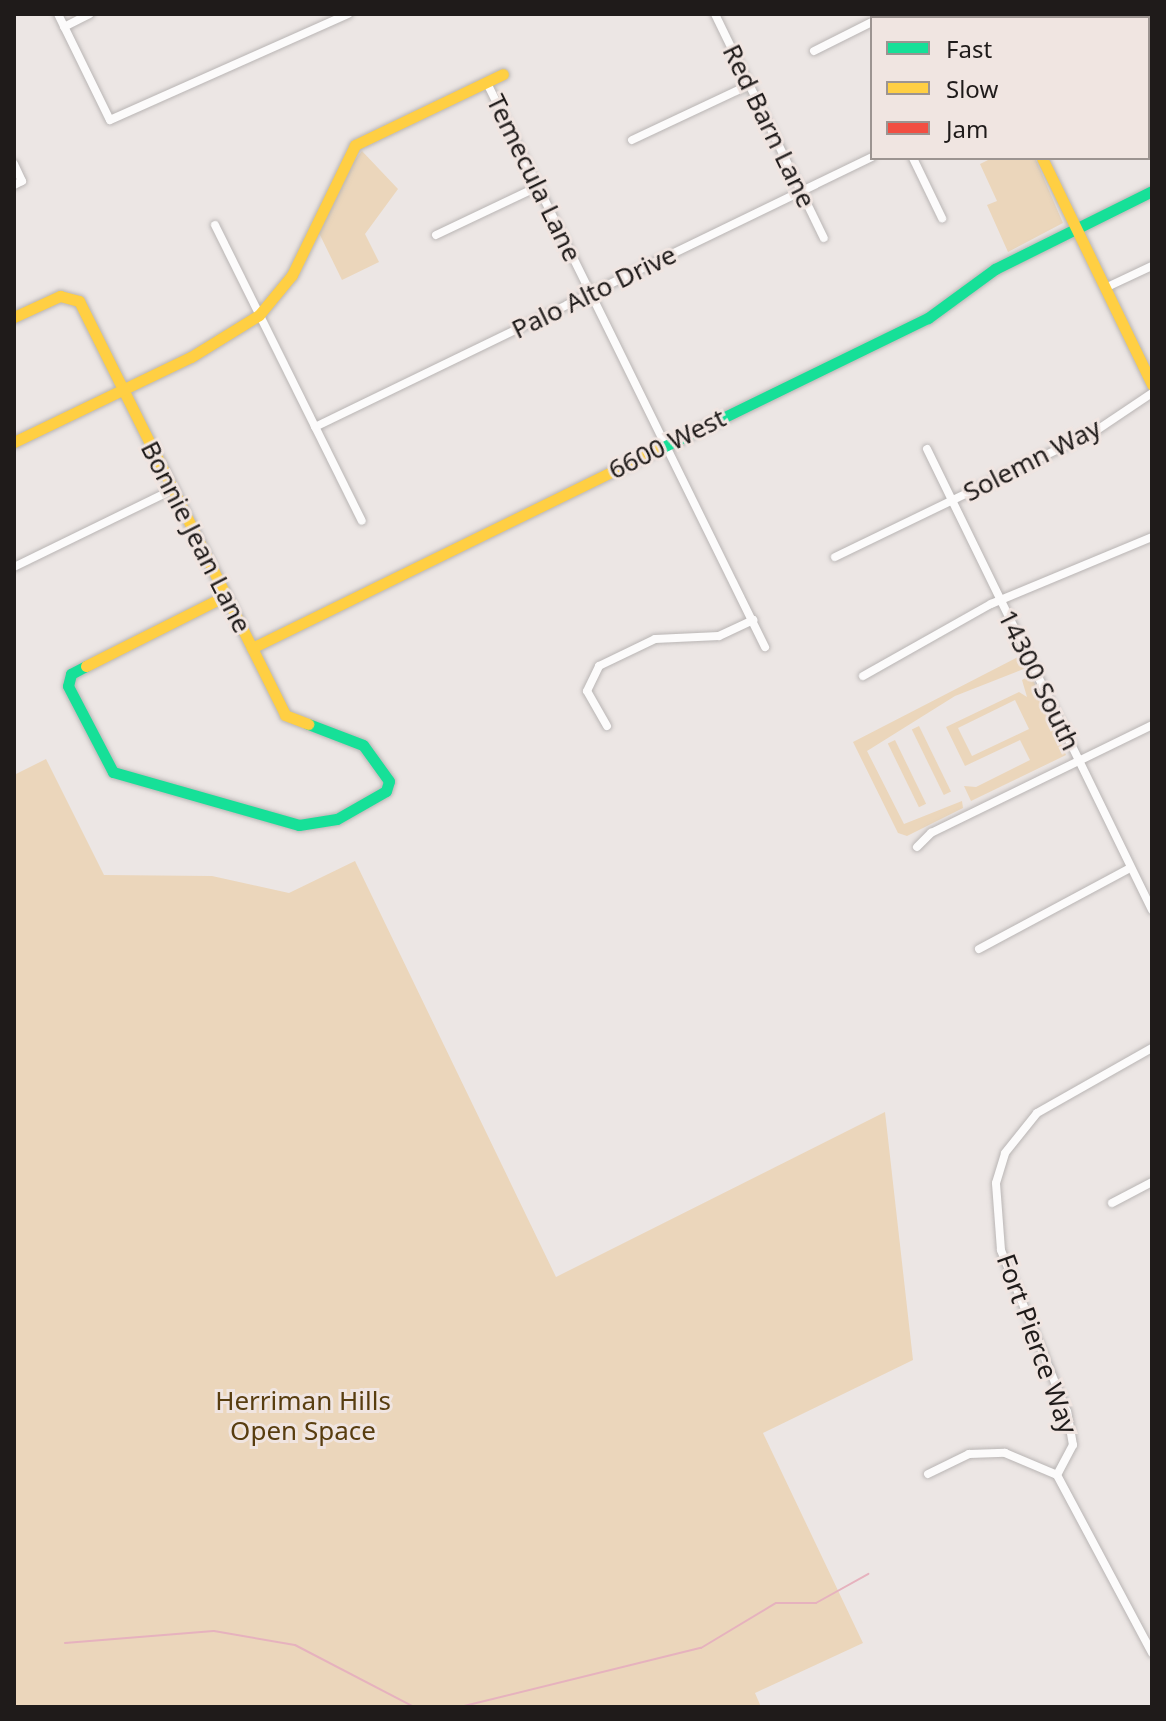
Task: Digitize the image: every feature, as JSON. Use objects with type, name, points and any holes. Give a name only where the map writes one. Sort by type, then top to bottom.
[{"type":"street","points":[[58,14],[110,120],[247,53],[348,14]]},
{"type":"street","points":[[64,27],[90,14]]},
{"type":"street","name":"Red Barn Lane","points":[[715,14],[824,238]]},
{"type":"street","points":[[814,51],[870,23]]},
{"type":"street","points":[[14,442],[259,315],[292,275],[355,145],[503,74]]},
{"type":"street","name":"Temecula Lane","points":[[487,83],[765,647]]},
{"type":"street","points":[[632,140],[749,85]]},
{"type":"street","name":"Palo Alto Drive","points":[[315,427],[870,158]]},
{"type":"street","points":[[914,160],[942,218]]},
{"type":"street","points":[[1043,160],[1152,385]]},
{"type":"street","points":[[14,164],[18,183]]},
{"type":"street","points":[[436,235],[539,186]]},
{"type":"street","name":"6600 West","points":[[252,648],[928,318],[995,269],[1152,191]]},
{"type":"street","points":[[215,225],[362,521]]},
{"type":"street","points":[[1105,288],[1152,266]]},
{"type":"street","name":"Bonnie Jean Lane","points":[[14,317],[72,296],[123,388],[285,715],[363,745],[391,787],[312,825],[137,782],[113,772],[68,680],[225,596]]},
{"type":"street","name":"Solemn Way","points":[[835,557],[1094,432],[1152,393]]},
{"type":"street","name":"14300 South","points":[[927,449],[1152,910]]},
{"type":"street","points":[[14,567],[172,490]]},
{"type":"street","points":[[863,676],[1000,600],[1152,537]]},
{"type":"street","points":[[607,726],[587,691],[599,666],[660,638],[719,636],[753,620]]},
{"type":"street","points":[[917,847],[931,833],[1152,725]]},
{"type":"street","points":[[979,949],[1130,868]]},
{"type":"street","name":"Fort Pierce Way","points":[[1057,1475],[1073,1445],[1067,1412],[1001,1250],[996,1183],[1005,1153],[1037,1113],[1152,1048]]},
{"type":"street","points":[[1112,1203],[1152,1182]]},
{"type":"street","points":[[928,1474],[969,1454],[1005,1453],[1057,1475],[1152,1653]]},
{"type":"green space","points":[[362,151],[398,189],[365,234],[379,262],[342,280],[319,233],[342,177]]},
{"type":"green space","points":[[988,160],[1036,160],[1063,223],[1008,252],[987,205],[997,201],[980,164]]},
{"type":"green space","points":[[1022,655],[1026,668],[955,696],[867,751],[904,824],[962,801],[963,808],[907,836],[898,833],[853,742]]},
{"type":"green space","points":[[1031,675],[1066,755],[971,801],[964,786],[976,787],[1030,760],[1020,740],[965,766],[946,727],[1019,692],[1027,697],[1022,680]],"holes":[[[1015,700],[1029,729],[972,756],[958,728]]]},
{"type":"green space","points":[[919,726],[951,792],[944,795],[912,730]]},
{"type":"green space","points":[[895,740],[926,804],[919,807],[888,744]]},
{"type":"green space","name":"Herriman Hills Open Space","points":[[46,759],[104,875],[212,876],[289,893],[355,861],[556,1277],[885,1112],[913,1360],[763,1433],[863,1643],[755,1693],[761,1707],[14,1707],[14,775]]},
{"type":"waterway","points":[[460,1707],[701,1648],[776,1603],[816,1603],[868,1574]]},
{"type":"waterway","points":[[65,1643],[214,1631],[295,1645],[414,1707]]},
{"type":"traffic: fast","points":[[657,450],[928,318],[995,269],[1152,191]]},
{"type":"traffic: fast","points":[[86,666],[71,674],[68,686],[113,772],[299,825],[337,819],[386,791],[389,781],[363,745],[308,724]]},
{"type":"traffic: slow","points":[[14,442],[191,357],[259,315],[292,275],[355,145],[503,74]]},
{"type":"traffic: slow","points":[[1043,160],[1152,385]]},
{"type":"traffic: slow","points":[[14,317],[60,296],[79,301],[285,715],[308,724]]},
{"type":"traffic: slow","points":[[252,648],[657,450]]},
{"type":"traffic: slow","points":[[86,666],[225,596]]}]
